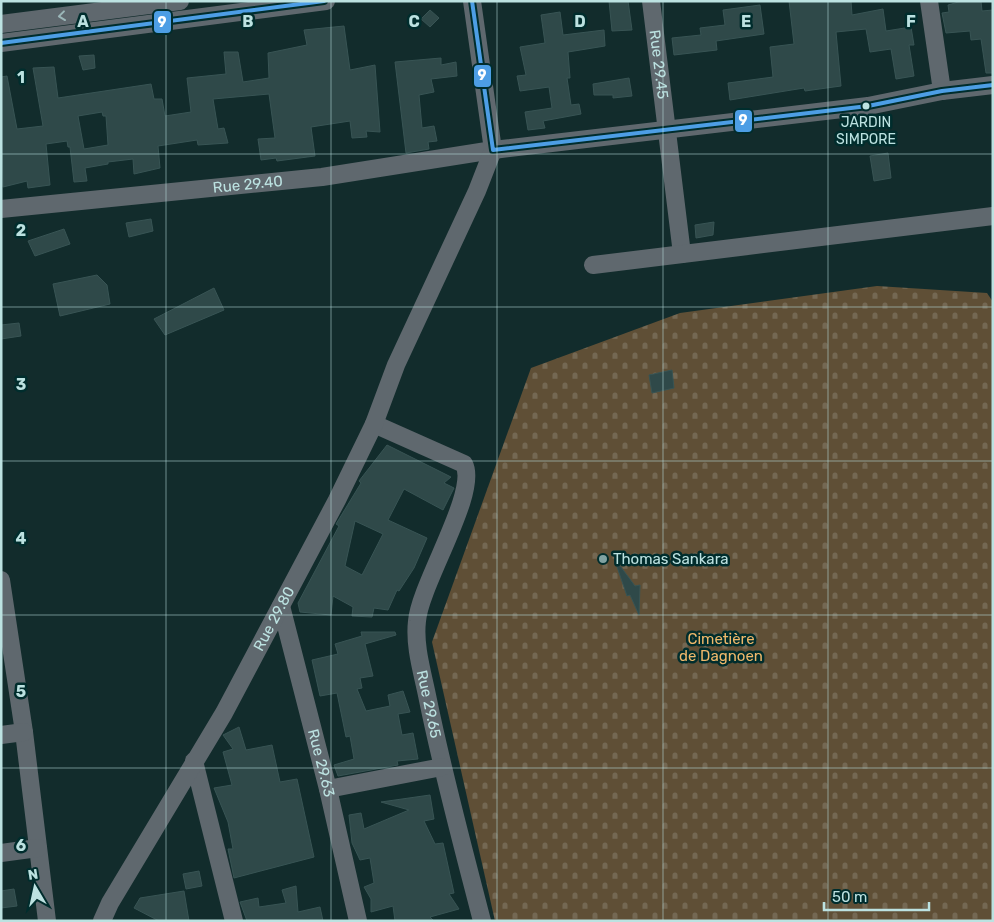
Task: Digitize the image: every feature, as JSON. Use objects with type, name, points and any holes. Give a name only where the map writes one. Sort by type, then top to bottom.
[{"type":"street","points":[[1,24],[180,1]]},
{"type":"street","points":[[1,43],[326,1]]},
{"type":"street","points":[[472,1],[493,150]]},
{"type":"street","name":"Rue 29.45","points":[[652,1],[682,254]]},
{"type":"street","points":[[929,1],[942,91]]},
{"type":"street","name":"Rue 29.40","points":[[1,209],[322,177],[493,150],[667,128],[868,106],[942,91],[993,85]]},
{"type":"street","name":"Rue 29.80","points":[[102,921],[110,903],[224,713],[337,500],[374,424],[396,364],[478,192],[493,150]]},
{"type":"street","points":[[593,265],[993,216]]},
{"type":"street","name":"Rue 29.65","points":[[374,424],[464,464],[467,470],[465,492],[419,609],[416,622],[417,642],[442,767],[482,921]]},
{"type":"street","points":[[1,580],[4,626],[24,732],[47,921]]},
{"type":"street","name":"Rue 29.63","points":[[281,606],[328,789],[358,921]]},
{"type":"street","points":[[1,735],[24,732]]},
{"type":"street","points":[[194,761],[234,921]]},
{"type":"street","points":[[328,789],[442,767]]},
{"type":"street","points":[[1,853],[38,848]]},
{"type":"street","points":[[110,903],[115,921]]},
{"type":"green space","name":"Cimetière de Dagnoen","points":[[877,286],[987,293],[993,302],[993,921],[495,921],[432,642],[531,368],[680,313]]},
{"type":"building","points":[[609,1],[628,1],[632,30],[612,31]]},
{"type":"building","points":[[789,1],[851,1],[852,15],[883,9],[886,31],[911,27],[914,45],[909,45],[914,76],[896,79],[891,49],[870,52],[866,29],[836,32],[841,86],[805,91],[804,88],[730,100],[728,83],[773,77],[770,47],[794,44]]},
{"type":"building","points":[[962,1],[981,1],[982,11],[993,10],[993,73],[986,73],[981,39],[971,40],[970,31],[946,33],[942,13],[949,12],[948,5]]},
{"type":"building","points":[[760,5],[764,34],[716,41],[717,50],[674,55],[672,38],[701,35],[700,28],[725,25],[723,10]]},
{"type":"building","points":[[430,10],[439,18],[430,27],[421,19]]},
{"type":"building","points":[[560,12],[563,35],[604,30],[605,46],[568,52],[570,78],[567,78],[571,105],[579,104],[581,114],[543,121],[545,128],[528,130],[525,112],[552,108],[549,87],[520,91],[517,76],[526,75],[520,47],[545,43],[541,15]]},
{"type":"building","points":[[344,26],[350,70],[375,65],[380,132],[366,131],[367,137],[352,138],[350,121],[311,127],[315,156],[277,161],[276,158],[261,160],[258,139],[275,138],[269,94],[213,99],[218,129],[224,128],[228,143],[198,145],[197,140],[158,146],[160,168],[134,174],[133,159],[108,162],[108,164],[85,168],[87,181],[74,182],[70,147],[68,147],[67,141],[46,144],[50,185],[28,188],[27,181],[3,187],[1,77],[7,76],[17,129],[43,126],[33,68],[54,67],[58,98],[151,84],[154,99],[162,99],[165,116],[191,112],[187,78],[226,74],[224,52],[238,52],[243,82],[269,78],[268,53],[307,45],[304,30]],"holes":[[[102,112],[103,116],[106,116],[108,145],[84,149],[78,116]]]},
{"type":"building","points":[[94,55],[95,68],[83,70],[79,56]]},
{"type":"building","points":[[441,58],[441,65],[456,62],[457,76],[431,79],[434,92],[419,95],[422,128],[434,126],[437,141],[428,142],[429,149],[406,153],[395,62]]},
{"type":"building","points":[[629,78],[632,96],[613,98],[613,95],[594,95],[593,84]]},
{"type":"building","points":[[888,153],[891,178],[874,181],[870,156]]},
{"type":"building","points":[[151,219],[153,231],[129,237],[126,223]]},
{"type":"building","points":[[714,222],[713,235],[696,238],[695,225]]},
{"type":"building","points":[[64,229],[70,244],[35,256],[28,241]]},
{"type":"building","points":[[97,275],[107,285],[110,304],[60,316],[53,284]]},
{"type":"building","points":[[214,288],[224,310],[165,335],[154,319]]},
{"type":"building","points":[[19,323],[21,336],[1,339],[1,325]]},
{"type":"building","points":[[672,370],[674,388],[652,393],[649,375]]},
{"type":"building","points":[[387,445],[451,477],[444,483],[454,488],[443,510],[404,489],[388,520],[427,538],[414,568],[399,591],[397,590],[388,610],[374,608],[372,617],[352,616],[353,607],[333,596],[331,615],[300,612],[298,603],[339,526],[336,524],[361,483],[359,481]],"holes":[[[355,521],[383,534],[362,575],[345,566]]]},
{"type":"building","points":[[618,563],[635,586],[640,585],[639,615],[630,595],[627,596],[616,564]]},
{"type":"building","points":[[361,632],[395,632],[396,635],[365,644],[373,676],[360,678],[362,688],[357,689],[366,711],[390,706],[388,695],[403,691],[410,712],[398,714],[402,735],[413,733],[418,759],[397,761],[398,765],[338,776],[334,765],[354,759],[350,736],[346,737],[337,693],[320,696],[312,660],[338,654],[335,644],[362,636]]},
{"type":"building","points":[[239,727],[246,750],[272,745],[280,782],[297,779],[314,857],[234,878],[228,849],[233,849],[228,822],[214,788],[232,785],[223,752],[233,749],[223,735]]},
{"type":"building","points":[[430,795],[434,819],[424,821],[435,844],[443,843],[454,893],[449,894],[459,909],[430,917],[434,921],[395,921],[393,906],[371,912],[371,899],[364,887],[374,883],[370,858],[360,860],[352,843],[349,815],[361,813],[364,829],[409,810],[381,802]]},
{"type":"building","points":[[199,871],[202,886],[186,889],[183,874]]},
{"type":"building","points":[[296,886],[298,912],[320,907],[323,921],[247,921],[240,902],[258,898],[259,907],[286,903],[282,890]]},
{"type":"building","points":[[14,889],[17,906],[1,908],[1,891]]},
{"type":"building","points":[[184,891],[189,921],[159,921],[134,908],[140,898]]},
{"type":"transit line","name":"9","points":[[1,43],[324,1]]},
{"type":"transit line","name":"9","points":[[472,1],[493,150]]},
{"type":"transit line","name":"9","points":[[493,150],[868,106],[942,91],[993,85]]},
{"type":"place","name":"JARDIN SIMPORE","points":[[866,106]]},
{"type":"place","name":"Thomas Sankara","points":[[603,559]]}]
